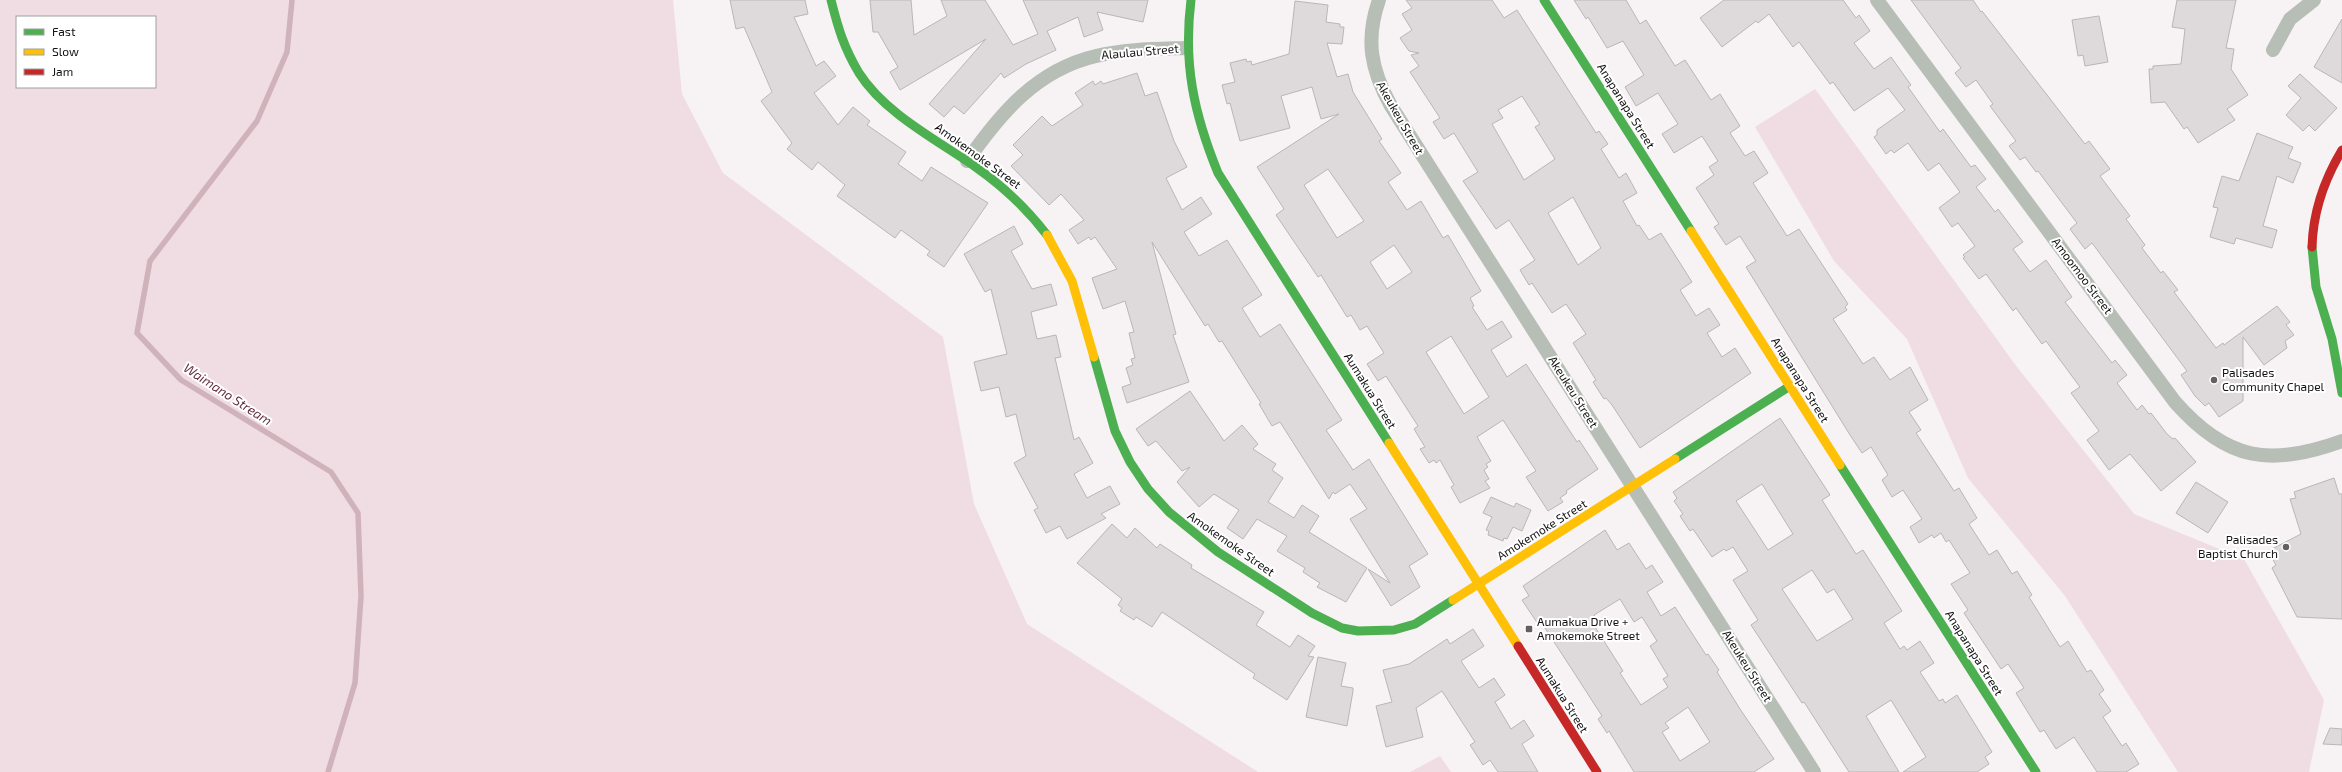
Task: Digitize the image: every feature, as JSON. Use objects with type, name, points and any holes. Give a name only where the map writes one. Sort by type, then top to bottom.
[{"type":"street","name":"Amokemoke Street","points":[[831,0],[836,25],[844,47],[866,85],[892,110],[967,161],[1018,200],[1036,220],[1064,264],[1084,314],[1104,396],[1121,445],[1134,469],[1151,494],[1175,520],[1196,538],[1324,621],[1350,630],[1368,633],[1400,629],[1415,624],[1790,386]]},
{"type":"street","name":"Aumakua Street","points":[[1190,0],[1186,48],[1190,87],[1204,141],[1218,173],[1597,772]]},
{"type":"street","name":"Akeukeu Street","points":[[1379,0],[1373,19],[1371,49],[1373,69],[1381,89],[1814,772]]},
{"type":"street","name":"Anapanapa Street","points":[[1544,0],[2036,772]]},
{"type":"street","name":"Amoomoo Street","points":[[1877,0],[2175,402],[2192,421],[2226,445],[2261,455],[2295,455],[2314,451],[2342,441]]},
{"type":"street","points":[[2273,50],[2290,19],[2314,0]]},
{"type":"street","name":"Alaulau Street","points":[[967,161],[994,124],[1012,104],[1028,90],[1054,73],[1095,56],[1131,51],[1186,48]]},
{"type":"street","points":[[2342,150],[2323,186],[2313,225],[2312,245],[2315,286],[2332,339],[2342,393]]},
{"type":"street","points":[[2332,339],[2342,354]]},
{"type":"shaded area","points":[[0,0],[673,0],[682,94],[723,173],[943,337],[974,504],[1027,624],[1258,772],[0,772]]},
{"type":"shaded area","points":[[1815,89],[2017,367],[2134,514],[2244,559],[2324,700],[2309,772],[2178,772],[2065,596],[1968,478],[1907,339],[1834,261],[1755,127]]},
{"type":"shaded area","points":[[1440,756],[1451,772],[1410,772]]},
{"type":"building","points":[[730,0],[805,0],[808,14],[794,17],[816,66],[824,61],[836,76],[814,93],[838,125],[853,107],[870,121],[867,125],[906,152],[898,164],[922,181],[931,167],[988,203],[944,267],[927,255],[930,251],[901,230],[895,238],[837,196],[845,185],[818,162],[812,170],[787,149],[792,143],[761,101],[772,92],[744,27],[736,29]]},
{"type":"building","points":[[870,0],[911,0],[914,35],[947,16],[941,0],[985,0],[1013,45],[1038,34],[1023,0],[1148,0],[1143,22],[1097,12],[1103,30],[1084,37],[1078,17],[1047,31],[1056,50],[1026,64],[1004,78],[1001,73],[964,114],[954,106],[944,117],[929,104],[986,39],[900,90],[890,72],[898,67],[878,32],[873,32]]},
{"type":"building","points":[[1406,0],[1492,0],[1504,18],[1517,10],[1596,133],[1599,131],[1608,144],[1601,149],[1619,178],[1626,173],[1637,193],[1623,201],[1637,226],[1639,225],[1649,240],[1661,233],[1692,282],[1680,290],[1696,316],[1709,308],[1720,325],[1707,333],[1722,357],[1735,348],[1751,373],[1640,448],[1612,405],[1606,398],[1604,399],[1593,382],[1596,380],[1573,343],[1586,334],[1566,304],[1552,313],[1532,283],[1529,285],[1520,270],[1535,260],[1509,220],[1496,229],[1463,181],[1478,172],[1454,133],[1444,139],[1433,122],[1440,118],[1410,72],[1419,66],[1411,55],[1419,53],[1409,51],[1400,38],[1412,30],[1402,14],[1412,8]],"holes":[[[1522,96],[1540,124],[1535,127],[1555,159],[1524,180],[1492,124],[1503,118],[1498,110]],[[1573,197],[1601,248],[1578,265],[1548,213]]]},
{"type":"building","points":[[1574,0],[1626,0],[1640,24],[1646,20],[1675,66],[1685,60],[1711,100],[1720,94],[1740,126],[1730,133],[1745,156],[1754,151],[1768,173],[1753,183],[1787,236],[1799,229],[1848,304],[1845,307],[1847,310],[1833,319],[1863,364],[1874,357],[1890,380],[1910,367],[1928,400],[1909,412],[1921,430],[1916,433],[1954,491],[1959,488],[1977,518],[1969,524],[1989,555],[1997,550],[2012,574],[2017,571],[2032,595],[2029,597],[2060,647],[2068,641],[2087,672],[2091,670],[2104,690],[2099,694],[2111,711],[2103,717],[2122,746],[2126,743],[2139,764],[2126,772],[2097,772],[2074,737],[2056,749],[2044,730],[2040,732],[2016,693],[2024,688],[2008,664],[2001,669],[1964,613],[1968,610],[1951,584],[1970,573],[1949,540],[1946,542],[1941,533],[1934,538],[1932,535],[1919,543],[1910,527],[1922,519],[1903,490],[1892,497],[1882,480],[1888,475],[1871,447],[1862,453],[1850,435],[1746,267],[1756,261],[1740,236],[1726,245],[1714,227],[1719,224],[1696,188],[1714,175],[1709,167],[1718,161],[1702,136],[1674,153],[1662,134],[1678,124],[1658,93],[1636,106],[1625,87],[1644,75],[1623,41],[1607,48],[1588,17],[1586,19]]},
{"type":"building","points":[[1724,0],[1843,0],[1856,18],[1859,15],[1870,31],[1854,43],[1874,69],[1891,57],[1911,85],[1908,87],[1940,132],[1943,129],[1971,167],[1975,165],[1986,179],[1976,187],[1995,212],[1998,209],[2023,242],[2013,249],[2030,272],[2046,260],[2072,297],[2065,302],[2112,363],[2115,360],[2127,375],[2117,383],[2137,410],[2142,405],[2149,414],[2151,413],[2167,434],[2173,439],[2175,438],[2196,462],[2161,491],[2130,454],[2109,470],[2087,440],[2099,431],[2071,393],[2080,387],[2046,341],[2042,344],[2016,308],[2013,311],[1986,274],[1979,279],[1963,258],[1965,257],[1963,255],[1975,246],[1958,223],[1952,227],[1939,208],[1960,192],[1939,163],[1928,171],[1908,143],[1894,153],[1891,150],[1886,154],[1874,137],[1877,135],[1877,130],[1905,110],[1888,88],[1854,111],[1833,82],[1830,84],[1799,42],[1793,47],[1769,14],[1758,23],[1756,21],[1722,47],[1700,18]]},
{"type":"building","points":[[1911,0],[1973,0],[2085,144],[2089,141],[2110,169],[2100,176],[2130,216],[2126,219],[2145,245],[2142,248],[2161,273],[2163,271],[2178,290],[2174,292],[2216,348],[2223,343],[2224,345],[2277,306],[2290,322],[2286,325],[2294,335],[2285,341],[2287,348],[2264,365],[2243,337],[2243,401],[2219,417],[2209,403],[2205,406],[2195,396],[2181,375],[2187,371],[2092,243],[2085,249],[2070,229],[2077,223],[2038,171],[2036,172],[2025,157],[2020,160],[2009,146],[2016,141],[1990,106],[1993,104],[1976,80],[1966,87],[1955,73],[1961,68]]},
{"type":"building","points":[[2177,0],[2236,0],[2226,48],[2234,49],[2231,69],[2248,95],[2227,109],[2235,120],[2198,143],[2187,127],[2184,129],[2165,102],[2151,103],[2149,69],[2153,69],[2153,66],[2181,64],[2185,29],[2172,27]]},
{"type":"building","points":[[1295,1],[1328,5],[1326,22],[1340,24],[1340,27],[1344,27],[1342,44],[1327,43],[1337,77],[1348,74],[1353,92],[1382,139],[1379,141],[1401,173],[1388,182],[1407,210],[1421,201],[1443,238],[1448,235],[1481,291],[1470,298],[1474,306],[1472,307],[1487,330],[1502,321],[1512,337],[1491,350],[1507,377],[1526,364],[1577,442],[1579,440],[1598,469],[1566,491],[1567,493],[1560,498],[1563,502],[1548,511],[1526,477],[1536,471],[1503,420],[1477,437],[1491,461],[1486,464],[1488,467],[1484,470],[1489,479],[1485,481],[1490,488],[1460,503],[1451,487],[1454,485],[1440,460],[1436,463],[1434,460],[1429,463],[1420,449],[1425,447],[1414,429],[1418,426],[1386,376],[1378,381],[1367,364],[1384,353],[1367,326],[1360,330],[1351,315],[1347,317],[1321,275],[1318,277],[1276,215],[1284,209],[1257,167],[1339,114],[1321,119],[1312,87],[1281,96],[1290,128],[1240,141],[1230,103],[1227,104],[1222,85],[1235,82],[1230,63],[1246,59],[1247,62],[1251,61],[1252,65],[1289,54]],"holes":[[[1328,169],[1364,221],[1337,238],[1304,185]],[[1394,245],[1412,272],[1387,289],[1370,262]],[[1451,336],[1489,397],[1464,414],[1426,352]]]},
{"type":"building","points":[[2099,16],[2108,62],[2085,66],[2083,55],[2078,56],[2072,20]]},
{"type":"building","points":[[2342,19],[2342,83],[2314,67]]},
{"type":"building","points":[[1137,73],[1145,96],[1157,92],[1174,141],[1187,167],[1166,178],[1182,210],[1201,197],[1212,214],[1184,232],[1199,256],[1227,240],[1262,295],[1242,308],[1260,337],[1280,324],[1342,420],[1326,430],[1353,470],[1369,459],[1428,554],[1409,566],[1420,587],[1391,606],[1368,569],[1390,583],[1350,519],[1367,509],[1350,484],[1335,494],[1333,492],[1329,499],[1280,422],[1272,426],[1259,404],[1261,403],[1222,341],[1219,342],[1208,324],[1205,326],[1152,242],[1176,334],[1173,335],[1189,382],[1127,403],[1122,387],[1131,384],[1126,368],[1133,365],[1131,359],[1135,358],[1129,333],[1134,332],[1125,301],[1103,309],[1092,278],[1117,269],[1095,237],[1091,240],[1089,237],[1078,244],[1069,230],[1084,220],[1061,194],[1049,205],[1011,166],[1023,155],[1013,145],[1042,116],[1052,126],[1083,105],[1075,93],[1093,81],[1095,85],[1101,81],[1103,84]]},
{"type":"building","points":[[2300,74],[2337,108],[2315,131],[2309,125],[2303,131],[2286,115],[2301,98],[2288,86]]},
{"type":"building","points":[[2257,133],[2293,147],[2288,158],[2301,163],[2293,183],[2277,176],[2263,226],[2277,230],[2272,248],[2236,238],[2234,244],[2210,237],[2218,208],[2213,207],[2222,176],[2239,181]]},
{"type":"building","points":[[1014,226],[1023,244],[1011,251],[1032,289],[1051,284],[1057,305],[1031,312],[1037,339],[1056,335],[1061,357],[1055,358],[1074,440],[1079,437],[1093,463],[1074,474],[1087,498],[1110,486],[1120,504],[1101,514],[1106,518],[1067,539],[1060,526],[1046,533],[1034,510],[1038,508],[1014,463],[1026,456],[1016,414],[1006,417],[999,387],[981,391],[974,362],[1007,354],[991,289],[985,292],[964,254]]},
{"type":"building","points":[[1190,391],[1224,441],[1242,425],[1258,444],[1253,449],[1276,464],[1272,470],[1283,478],[1268,502],[1294,518],[1302,505],[1319,516],[1309,532],[1367,568],[1346,602],[1317,587],[1320,583],[1303,572],[1305,568],[1277,551],[1287,536],[1257,519],[1243,539],[1227,528],[1239,510],[1214,494],[1199,507],[1177,482],[1190,467],[1182,471],[1156,441],[1148,446],[1136,429]]},
{"type":"building","points":[[1780,418],[1830,495],[1822,500],[1856,554],[1863,550],[1902,611],[1884,623],[1900,649],[1904,646],[1907,650],[1920,641],[1934,663],[1920,672],[1939,701],[1943,699],[1945,703],[1957,695],[1992,752],[1985,757],[1989,764],[1977,772],[1903,772],[1926,757],[1891,700],[1866,716],[1899,772],[1849,772],[1804,702],[1802,703],[1751,625],[1758,620],[1733,580],[1748,571],[1733,547],[1726,551],[1724,549],[1712,557],[1693,529],[1690,531],[1680,516],[1683,514],[1674,501],[1677,498],[1673,492]],"holes":[[[1762,484],[1793,534],[1768,550],[1736,501]],[[1812,570],[1827,593],[1834,589],[1853,619],[1817,641],[1782,589]]]},
{"type":"building","name":"Palisades Baptist Church","points":[[2334,478],[2339,494],[2342,494],[2342,619],[2297,617],[2272,568],[2276,565],[2268,551],[2301,534],[2290,499],[2296,498],[2294,492]]},
{"type":"building","points":[[2196,482],[2228,502],[2208,533],[2176,513]]},
{"type":"building","points":[[1491,497],[1514,507],[1516,503],[1531,510],[1522,531],[1513,527],[1507,539],[1504,538],[1503,541],[1488,535],[1489,531],[1486,530],[1492,517],[1483,513]]},
{"type":"building","points":[[1112,524],[1127,538],[1135,528],[1157,548],[1160,544],[1192,565],[1191,568],[1264,612],[1256,625],[1290,647],[1298,635],[1315,646],[1308,656],[1314,657],[1287,700],[1253,678],[1255,674],[1162,612],[1152,627],[1136,617],[1134,620],[1120,611],[1122,608],[1118,605],[1122,599],[1077,563]]},
{"type":"building","points":[[1605,530],[1617,550],[1629,543],[1646,569],[1652,565],[1663,582],[1647,592],[1661,616],[1675,607],[1706,655],[1708,654],[1719,670],[1717,672],[1774,759],[1754,772],[1634,772],[1609,731],[1607,733],[1598,719],[1602,716],[1573,671],[1541,622],[1538,624],[1522,600],[1529,596],[1523,586]],"holes":[[[1620,599],[1634,622],[1642,617],[1657,641],[1650,646],[1668,676],[1663,679],[1668,687],[1641,705],[1620,673],[1623,671],[1595,627],[1600,624],[1594,615]],[[1688,707],[1710,742],[1680,761],[1662,732],[1669,728],[1665,723]]]},
{"type":"building","points":[[1473,629],[1484,646],[1461,661],[1479,688],[1494,678],[1505,695],[1495,702],[1511,729],[1524,720],[1534,736],[1522,744],[1538,772],[1498,772],[1490,760],[1483,765],[1470,745],[1475,742],[1442,691],[1416,708],[1423,737],[1386,747],[1376,706],[1392,702],[1383,670],[1409,664],[1447,639],[1450,644]]},
{"type":"building","points":[[1318,657],[1346,663],[1341,686],[1353,688],[1347,726],[1306,717]]},
{"type":"building","points":[[2330,728],[2342,729],[2342,745],[2323,744]]},
{"type":"waterway","name":"Waimano Stream","points":[[292,0],[287,52],[257,121],[150,261],[137,333],[181,380],[331,472],[358,513],[361,596],[355,683],[328,772]]},
{"type":"traffic: fast","points":[[831,0],[845,46],[859,73],[870,88],[898,114],[914,126],[997,183],[1023,207],[1047,235]]},
{"type":"traffic: fast","points":[[1191,0],[1188,46],[1192,88],[1203,130],[1218,173],[1389,443]]},
{"type":"traffic: fast","points":[[1544,0],[1691,231]]},
{"type":"traffic: fast","points":[[2312,247],[2316,287],[2332,339],[2342,393]]},
{"type":"traffic: fast","points":[[1094,357],[1115,431],[1130,462],[1148,489],[1169,512],[1218,552],[1312,613],[1342,628],[1358,631],[1394,630],[1415,624],[1453,600]]},
{"type":"traffic: fast","points":[[1675,459],[1790,386]]},
{"type":"traffic: fast","points":[[1840,465],[2036,772]]},
{"type":"traffic: slow","points":[[1691,231],[1840,465]]},
{"type":"traffic: slow","points":[[1047,235],[1072,281],[1094,357]]},
{"type":"traffic: slow","points":[[1389,443],[1518,646]]},
{"type":"traffic: slow","points":[[1453,600],[1675,459]]},
{"type":"traffic: jam","points":[[2312,247],[2317,209],[2330,173],[2342,150]]},
{"type":"traffic: jam","points":[[1518,646],[1597,772]]},
{"type":"place","name":"Palisades Community Chapel","points":[[2214,380]]},
{"type":"place","name":"Palisades Baptist Church","points":[[2286,547]]},
{"type":"place","name":"Aumakua Drive + Amokemoke Street","points":[[1529,629]]}]
